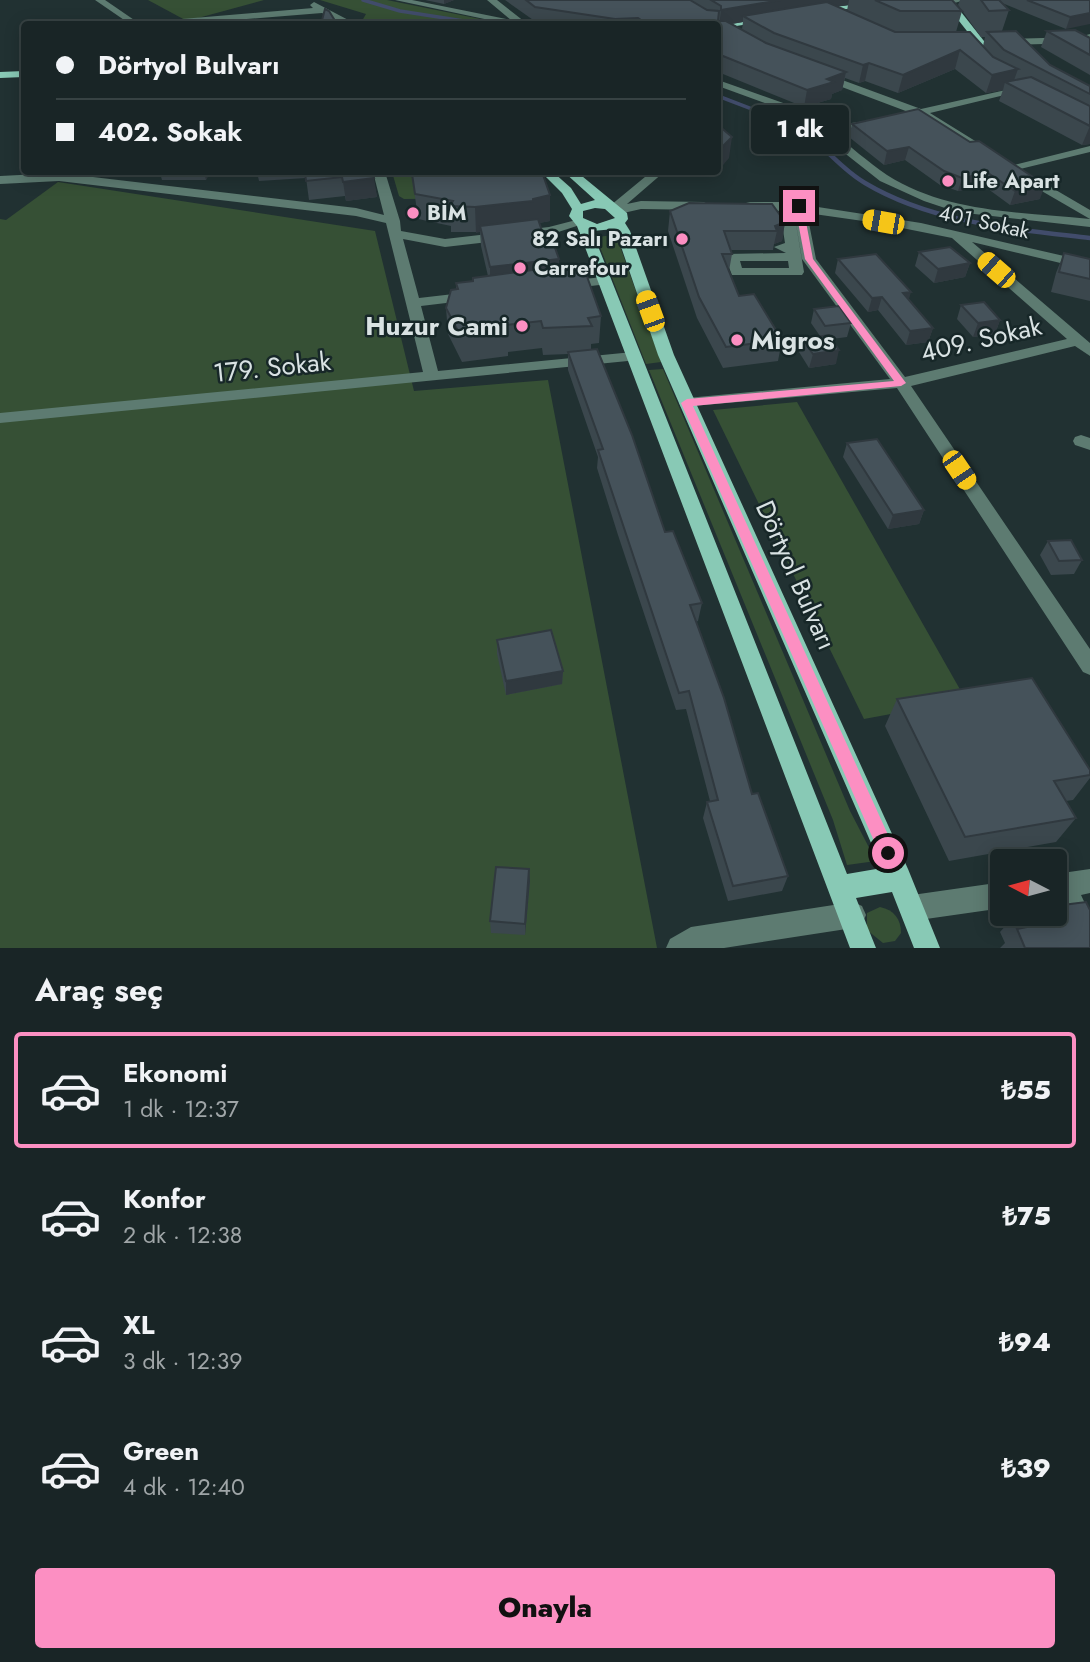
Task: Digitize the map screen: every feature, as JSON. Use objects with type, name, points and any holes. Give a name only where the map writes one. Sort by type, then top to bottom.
[{"type":"main road","points":[[919,1],[825,13],[809,13],[919,1]]},
{"type":"main road","points":[[952,2],[994,66],[959,34]]},
{"type":"main road","points":[[723,31],[777,19]]},
{"type":"main road","points":[[0,75],[21,74]]},
{"type":"main road","points":[[0,82],[21,81]]},
{"type":"main road","points":[[1017,84],[1035,95]]},
{"type":"main road","points":[[550,175],[567,191],[581,219],[863,948]]},
{"type":"main road","name":"Dörtyol Bulvarı","points":[[573,175],[615,211],[666,355],[899,878],[927,948]]},
{"type":"main road","points":[[594,204],[615,211],[599,228],[581,219],[594,204]]},
{"type":"main road","points":[[839,888],[899,878]]},
{"type":"street","points":[[99,0],[130,21]]},
{"type":"street","points":[[304,0],[345,21]]},
{"type":"street","points":[[399,0],[506,21]]},
{"type":"street","points":[[491,0],[517,21]]},
{"type":"street","points":[[193,21],[322,10]]},
{"type":"street","points":[[825,13],[836,18]]},
{"type":"street","points":[[979,43],[1085,39],[1090,46]]},
{"type":"street","points":[[806,69],[922,113],[1090,215]]},
{"type":"street","points":[[721,84],[799,112],[884,178],[928,198],[957,208],[1090,223]]},
{"type":"street","points":[[898,117],[922,113],[1017,84]]},
{"type":"street","points":[[824,130],[886,119]]},
{"type":"street","points":[[1012,167],[1090,149]]},
{"type":"street","points":[[0,180],[51,175]]},
{"type":"street","points":[[69,175],[356,212],[445,243],[549,231],[581,219]]},
{"type":"street","points":[[380,175],[432,376]]},
{"type":"street","points":[[615,211],[655,175]]},
{"type":"street","name":"401 Sokak","points":[[615,211],[641,205],[792,206],[956,235],[1090,266]]},
{"type":"street","points":[[766,248],[793,252],[792,206]]},
{"type":"street","points":[[792,206],[809,259],[901,383],[1090,666]]},
{"type":"street","points":[[956,235],[1084,346]]},
{"type":"street","points":[[553,287],[603,281]]},
{"type":"street","points":[[414,303],[483,295]]},
{"type":"street","name":"409. Sokak","points":[[687,403],[901,383],[1084,346]]},
{"type":"street","name":"179. Sokak","points":[[0,418],[633,357]]},
{"type":"street","points":[[1068,885],[1090,881]]},
{"type":"street","points":[[912,908],[990,897]]},
{"type":"street","points":[[1068,903],[1090,942]]},
{"type":"street","points":[[679,948],[691,940],[852,915]]},
{"type":"green space","points":[[148,0],[264,0],[187,21]]},
{"type":"green space","points":[[320,0],[387,0],[490,21],[362,21],[366,14]]},
{"type":"green space","points":[[393,175],[483,175],[503,198],[404,199],[399,196]]},
{"type":"green space","points":[[58,182],[375,231],[414,391],[548,380],[657,948],[0,948],[0,219],[6,220]]},
{"type":"green space","points":[[616,235],[661,362],[646,364],[596,237]]},
{"type":"green space","points":[[663,369],[850,811],[876,861],[847,865],[833,820],[649,370]]},
{"type":"green space","points":[[797,402],[966,700],[864,719],[713,410]]},
{"type":"green space","points":[[880,907],[893,913],[900,923],[901,933],[895,941],[883,943],[867,930],[867,913]]},
{"type":"building","points":[[526,0],[690,0],[707,10],[719,11],[718,21],[642,21],[638,18],[615,19],[535,7]]},
{"type":"building","points":[[711,0],[781,0],[721,10],[721,6]]},
{"type":"building","points":[[875,0],[952,0],[962,11],[900,11]]},
{"type":"building","points":[[981,0],[999,0],[1009,10],[989,11]]},
{"type":"building","points":[[1027,0],[1090,0],[1090,13],[1070,17]]},
{"type":"building","points":[[827,2],[895,32],[970,32],[993,57],[1018,69],[992,75],[960,50],[903,75],[869,63],[863,65],[774,33],[743,16]]},
{"type":"building","points":[[325,9],[335,21],[322,21]]},
{"type":"building","points":[[721,21],[726,21],[766,43],[846,72],[827,79],[834,82],[807,90],[721,55]]},
{"type":"building","points":[[1075,30],[1090,38],[1090,55],[1047,31]]},
{"type":"building","points":[[1016,31],[1050,65],[1090,86],[1090,94],[1004,50],[987,32]]},
{"type":"building","points":[[1031,77],[1090,106],[1090,126],[1005,82]]},
{"type":"building","points":[[918,109],[970,142],[979,141],[1045,185],[1015,191],[988,173],[962,178],[944,171],[909,147],[887,151],[852,124]]},
{"type":"building","points":[[721,128],[732,137],[721,148]]},
{"type":"building","points":[[305,175],[373,175],[374,178],[343,182],[342,177],[306,181]]},
{"type":"building","points":[[412,175],[543,175],[550,195],[533,201],[475,207],[450,206],[453,201],[415,194]]},
{"type":"building","points":[[689,203],[772,204],[785,222],[775,226],[777,231],[724,231],[732,254],[722,254],[739,296],[754,294],[782,340],[726,347],[699,297],[670,211]]},
{"type":"building","points":[[538,219],[542,231],[549,231],[559,259],[490,267],[480,226]]},
{"type":"building","points":[[950,247],[970,263],[938,269],[919,252]]},
{"type":"building","points":[[1064,253],[1090,259],[1090,279],[1059,272]]},
{"type":"building","points":[[876,254],[911,292],[903,293],[933,328],[910,331],[882,297],[872,298],[838,259]]},
{"type":"building","points":[[563,266],[565,270],[584,268],[601,316],[588,318],[592,326],[543,328],[541,321],[460,335],[446,308],[451,290],[458,289],[456,283],[473,281],[473,278]]},
{"type":"building","points":[[984,302],[1000,320],[978,323],[961,305]]},
{"type":"building","points":[[839,306],[851,323],[825,326],[814,309]]},
{"type":"building","points":[[829,335],[839,350],[813,354],[802,339]]},
{"type":"building","points":[[597,349],[632,435],[665,532],[673,531],[702,603],[690,605],[724,698],[752,794],[758,793],[788,876],[733,886],[707,802],[718,800],[689,691],[679,693],[598,450],[603,449],[568,352]]},
{"type":"building","points":[[877,439],[924,510],[893,515],[847,443]]},
{"type":"building","points":[[1071,540],[1082,560],[1059,561],[1048,541]]},
{"type":"building","points":[[551,630],[563,671],[506,681],[497,640]]},
{"type":"building","points":[[1032,678],[1090,770],[1090,775],[1054,781],[1076,818],[965,837],[897,699]]},
{"type":"building","points":[[496,867],[529,869],[525,924],[490,921]]},
{"type":"building","points":[[1086,902],[1090,910],[1090,948],[1025,948],[1017,929],[1027,926],[1068,926],[1068,904]]},
{"type":"waterway","points":[[363,0],[400,11],[464,21]]},
{"type":"waterway","points":[[721,97],[788,123],[825,150]]},
{"type":"waterway","points":[[823,148],[859,179],[918,207],[974,222],[1090,238]]},
{"type":"place","name":"Life Apart","points":[[948,181]]},
{"type":"place","name":"BİM","points":[[413,213]]},
{"type":"place","name":"82 Salı Pazarı","points":[[682,239]]},
{"type":"place","name":"Carrefour","points":[[520,268]]},
{"type":"place","name":"Huzur Cami","points":[[522,326]]},
{"type":"place","name":"Migros","points":[[737,340]]},
{"type":"route","points":[[799,206],[809,259],[901,383],[687,403],[888,853]]}]
